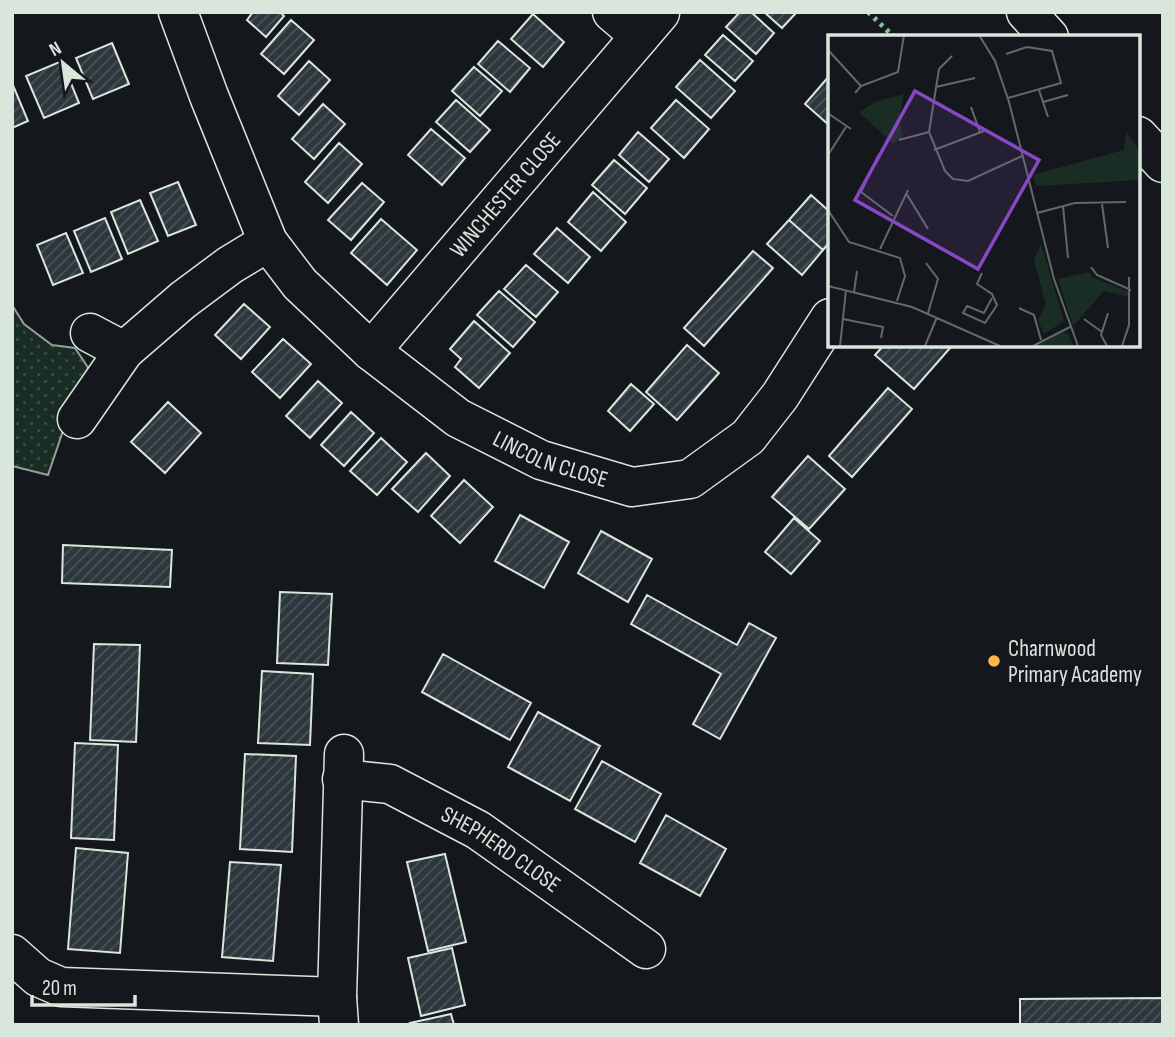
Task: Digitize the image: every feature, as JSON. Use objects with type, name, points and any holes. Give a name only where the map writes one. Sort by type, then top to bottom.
[{"type":"main road","name":"LINCOLN CLOSE","points":[[178,12],[268,242],[300,284],[371,351],[458,418],[541,460],[632,487],[690,479],[748,437],[780,396],[828,321]]},
{"type":"main road","name":"WINCHESTER CLOSE","points":[[371,351],[637,20]]},
{"type":"main road","points":[[1140,138],[1163,163]]},
{"type":"main road","points":[[77,419],[124,351],[183,300],[230,265],[268,242]]},
{"type":"main road","points":[[90,333],[124,351]]},
{"type":"main road","name":"SHEPHERD CLOSE","points":[[338,1011],[343,766],[390,783],[478,830],[646,949]]},
{"type":"main road","points":[[12,954],[38,976],[61,988],[338,1011]]},
{"type":"green space","points":[[12,305],[24,324],[52,345],[75,348],[97,381],[65,425],[48,475],[12,466]]},
{"type":"building","points":[[253,12],[280,12],[284,16],[266,37],[247,20]]},
{"type":"building","points":[[740,12],[751,12],[774,33],[756,54],[726,27]]},
{"type":"building","points":[[764,12],[797,12],[782,28]]},
{"type":"building","points":[[533,14],[564,42],[543,67],[511,39]]},
{"type":"building","points":[[291,20],[314,40],[284,74],[261,54]]},
{"type":"building","points":[[723,35],[753,61],[735,81],[705,55]]},
{"type":"building","points":[[498,41],[530,68],[510,92],[478,64]]},
{"type":"building","points":[[112,43],[129,84],[93,99],[76,58]]},
{"type":"building","points":[[700,60],[735,91],[711,118],[676,87]]},
{"type":"building","points":[[62,61],[79,103],[44,118],[26,76]]},
{"type":"building","points":[[309,61],[330,80],[299,115],[278,96]]},
{"type":"building","points":[[474,67],[502,91],[480,116],[452,91]]},
{"type":"building","points":[[828,77],[828,124],[805,104]]},
{"type":"building","points":[[12,83],[28,121],[12,128]]},
{"type":"building","points":[[456,100],[490,130],[470,152],[436,122]]},
{"type":"building","points":[[676,100],[709,129],[684,158],[651,128]]},
{"type":"building","points":[[323,104],[345,124],[314,159],[292,139]]},
{"type":"building","points":[[431,129],[465,158],[442,185],[408,155]]},
{"type":"building","points":[[638,132],[669,159],[649,182],[619,155]]},
{"type":"building","points":[[339,143],[362,164],[328,203],[305,182]]},
{"type":"building","points":[[614,160],[647,188],[625,214],[592,185]]},
{"type":"building","points":[[178,182],[196,225],[168,236],[150,193]]},
{"type":"building","points":[[362,183],[384,202],[351,240],[328,220]]},
{"type":"building","points":[[593,192],[626,222],[601,251],[568,222]]},
{"type":"building","points":[[811,195],[828,210],[828,244],[823,250],[789,220]]},
{"type":"building","points":[[140,200],[158,241],[128,254],[111,212]]},
{"type":"building","points":[[105,218],[122,259],[91,272],[74,231]]},
{"type":"building","points":[[381,219],[417,250],[387,285],[351,253]]},
{"type":"building","points":[[789,220],[823,250],[802,275],[767,244]]},
{"type":"building","points":[[557,228],[590,257],[568,283],[534,254]]},
{"type":"building","points":[[66,233],[83,273],[53,285],[37,245]]},
{"type":"building","points":[[753,251],[773,268],[704,346],[684,328]]},
{"type":"building","points":[[526,265],[558,292],[536,317],[504,289]]},
{"type":"building","points":[[499,291],[535,322],[513,347],[477,315]]},
{"type":"building","points":[[244,304],[270,327],[241,359],[215,335]]},
{"type":"building","points":[[474,321],[510,353],[479,388],[455,367],[461,359],[450,349]]},
{"type":"building","points":[[283,339],[311,364],[280,398],[252,372]]},
{"type":"building","points":[[687,345],[719,373],[677,420],[646,392]]},
{"type":"building","points":[[883,346],[950,348],[914,389],[875,355]]},
{"type":"building","points":[[318,381],[342,403],[310,438],[286,416]]},
{"type":"building","points":[[631,384],[654,404],[630,431],[608,411]]},
{"type":"building","points":[[888,388],[912,409],[852,477],[829,456]]},
{"type":"building","points":[[168,402],[201,433],[165,473],[131,442]]},
{"type":"building","points":[[351,412],[374,433],[344,466],[321,445]]},
{"type":"building","points":[[381,438],[407,462],[377,495],[350,471]]},
{"type":"building","points":[[426,453],[450,476],[418,512],[392,489]]},
{"type":"building","points":[[808,456],[845,489],[809,529],[772,497]]},
{"type":"building","points":[[464,480],[493,507],[460,543],[431,516]]},
{"type":"building","points":[[520,515],[569,542],[544,588],[495,561]]},
{"type":"building","points":[[794,518],[820,541],[791,574],[765,552]]},
{"type":"building","points":[[601,531],[652,559],[628,602],[578,573]]},
{"type":"building","points":[[63,545],[172,550],[170,587],[62,583]]},
{"type":"building","points":[[280,592],[332,594],[328,665],[277,663]]},
{"type":"building","points":[[647,595],[737,645],[749,623],[776,638],[720,739],[693,724],[721,674],[631,624]]},
{"type":"building","points":[[94,644],[140,645],[136,742],[90,740]]},
{"type":"building","points":[[443,654],[531,703],[510,740],[422,692]]},
{"type":"building","points":[[262,671],[313,674],[310,745],[258,743]]},
{"type":"building","points":[[538,712],[600,746],[570,801],[508,767]]},
{"type":"building","points":[[75,743],[118,745],[114,840],[71,838]]},
{"type":"building","points":[[245,754],[296,756],[292,852],[240,849]]},
{"type":"building","points":[[602,761],[661,794],[635,842],[575,809]]},
{"type":"building","points":[[666,815],[726,849],[700,896],[640,863]]},
{"type":"building","points":[[76,848],[128,853],[120,953],[68,949]]},
{"type":"building","points":[[445,854],[466,942],[428,951],[407,862]]},
{"type":"building","points":[[230,862],[281,865],[273,961],[222,957]]},
{"type":"building","points":[[452,948],[465,1005],[421,1016],[408,958]]},
{"type":"building","points":[[1163,998],[1163,1025],[1020,1025],[1020,999]]},
{"type":"building","points":[[451,1014],[454,1025],[410,1023]]},
{"type":"hedge","points":[[868,12],[892,35]]},
{"type":"place","name":"Charnwood Primary Academy","points":[[994,661]]}]
